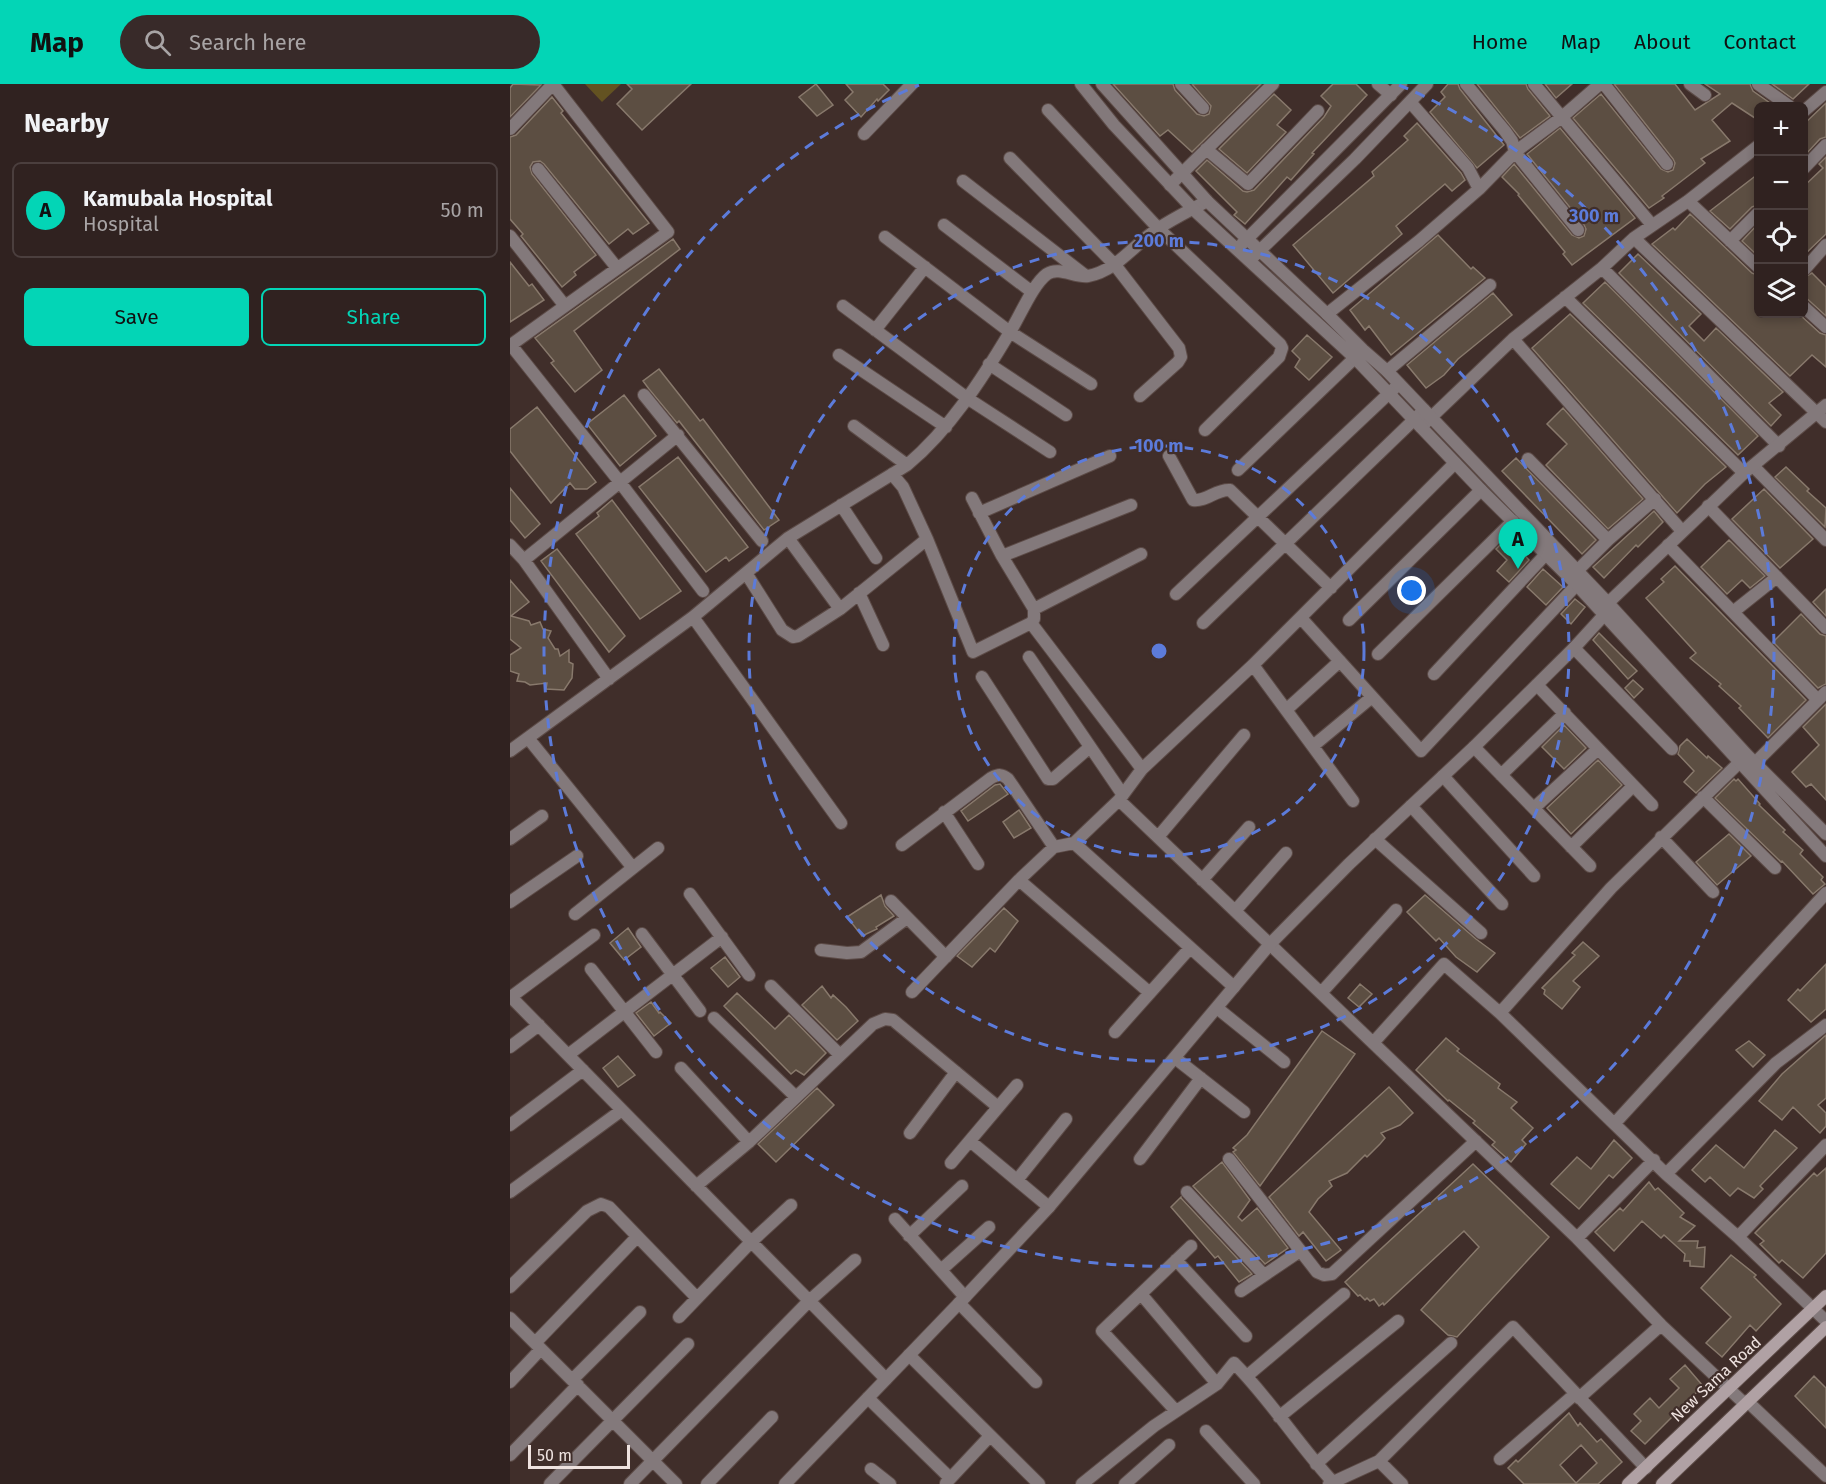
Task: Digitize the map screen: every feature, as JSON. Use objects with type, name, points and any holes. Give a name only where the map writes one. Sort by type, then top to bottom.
[{"type":"main road","name":"New Sama Road","points":[[1628,1484],[1826,1296]]},
{"type":"main road","points":[[1662,1484],[1826,1327]]},
{"type":"street","points":[[510,129],[553,84],[668,232],[512,345],[703,591]]},
{"type":"street","points":[[864,134],[912,84]]},
{"type":"street","points":[[1081,84],[1114,125],[1170,185],[1249,261],[1359,354],[1387,371],[1747,760],[1826,856]]},
{"type":"street","points":[[1102,84],[1207,201],[1327,314],[1389,393],[1481,490],[1546,554],[1579,578]]},
{"type":"street","points":[[1181,84],[1203,108]]},
{"type":"street","points":[[1170,185],[1273,84]]},
{"type":"street","points":[[1378,84],[1390,95]]},
{"type":"street","points":[[1236,248],[1401,84]]},
{"type":"street","points":[[1249,261],[1427,84]]},
{"type":"street","points":[[1466,84],[1505,131],[1512,141],[1515,152],[1578,230]]},
{"type":"street","points":[[1534,84],[1652,225]]},
{"type":"street","points":[[1327,314],[1419,241],[1479,189],[1515,152],[1602,84],[1667,164]]},
{"type":"street","points":[[1690,84],[1705,95]]},
{"type":"street","points":[[1758,84],[1783,102]]},
{"type":"street","points":[[1808,107],[1825,94]]},
{"type":"street","points":[[1410,103],[1468,168],[1479,189]]},
{"type":"street","points":[[1048,110],[1158,228],[1282,348],[1279,357],[1205,430]]},
{"type":"street","points":[[1206,149],[1248,184],[1318,111]]},
{"type":"street","points":[[1808,163],[1826,145]]},
{"type":"street","points":[[1203,623],[1427,414],[1513,339],[1602,268],[1635,238],[1688,201],[1754,149]]},
{"type":"street","points":[[1010,158],[1115,265],[1180,352],[1178,362],[1140,396]]},
{"type":"street","points":[[538,170],[617,268]]},
{"type":"street","points":[[963,181],[1087,277]]},
{"type":"street","points":[[510,752],[693,617],[788,538],[907,465],[922,452],[946,427],[967,398],[1010,332],[1032,292],[1047,274],[1055,272],[1087,277],[1115,265],[1158,228],[1207,201]]},
{"type":"street","points":[[1688,201],[1755,264]]},
{"type":"street","points":[[1730,242],[1754,217]]},
{"type":"street","points":[[944,225],[1032,292]]},
{"type":"street","points":[[510,236],[565,306]]},
{"type":"street","points":[[885,237],[1010,332],[1091,384]]},
{"type":"street","points":[[785,1484],[1049,1207],[1270,944],[1574,648],[1607,609],[1708,506],[1748,470],[1823,413],[1635,238]]},
{"type":"street","points":[[1808,264],[1826,244]]},
{"type":"street","points":[[875,330],[925,267]]},
{"type":"street","points":[[1602,268],[1779,446]]},
{"type":"street","points":[[1387,371],[1490,285]]},
{"type":"street","points":[[1565,297],[1748,470],[1826,540]]},
{"type":"street","points":[[843,306],[967,398],[1050,452]]},
{"type":"street","points":[[1808,311],[1826,327]]},
{"type":"street","points":[[1513,339],[1682,531]]},
{"type":"street","points":[[1238,470],[1359,354]]},
{"type":"street","points":[[839,355],[946,427]]},
{"type":"street","points":[[989,364],[1066,415]]},
{"type":"street","points":[[1176,594],[1399,384]]},
{"type":"street","points":[[644,395],[762,541]]},
{"type":"street","points":[[854,426],[907,465]]},
{"type":"street","points":[[524,560],[678,435]]},
{"type":"street","points":[[979,513],[1110,456]]},
{"type":"street","points":[[1169,456],[1193,500],[1198,501],[1224,489],[1230,490],[1331,588]]},
{"type":"street","points":[[1528,459],[1608,540]]},
{"type":"street","points":[[912,992],[1019,880],[1054,847],[1074,843],[1121,798],[1142,769],[1253,665],[1455,463]]},
{"type":"street","points":[[892,474],[903,487],[927,539],[973,652],[1031,623],[1034,619],[1034,609],[1002,556],[972,498]]},
{"type":"street","points":[[1349,620],[1481,490]]},
{"type":"street","points":[[1301,618],[1421,751],[1579,578],[1608,540],[1655,499]]},
{"type":"street","points":[[841,505],[876,558]]},
{"type":"street","points":[[1002,556],[1131,505]]},
{"type":"street","points":[[1708,506],[1826,628]]},
{"type":"street","points":[[1378,654],[1513,521]]},
{"type":"street","points":[[788,538],[840,609]]},
{"type":"street","points":[[746,573],[782,630],[793,637],[840,609],[927,539]]},
{"type":"street","points":[[510,544],[524,560],[609,679]]},
{"type":"street","points":[[1500,1013],[1611,888],[1661,837],[1703,796],[1822,696],[1733,612],[1668,545]]},
{"type":"street","points":[[1034,609],[1141,554]]},
{"type":"street","points":[[1434,674],[1546,554]]},
{"type":"street","points":[[1733,612],[1777,577]]},
{"type":"street","points":[[859,593],[883,645]]},
{"type":"street","points":[[693,617],[841,824]]},
{"type":"street","points":[[1031,623],[1142,769]]},
{"type":"street","points":[[1574,648],[1672,749]]},
{"type":"street","points":[[1029,657],[1090,747],[1121,798],[1158,837],[1577,1238],[1661,1325],[1729,1390],[1746,1402],[1826,1476]]},
{"type":"street","points":[[1286,710],[1340,661]]},
{"type":"street","points":[[1253,665],[1353,801]]},
{"type":"street","points":[[982,677],[1048,779],[1053,778],[1090,747]]},
{"type":"street","points":[[1537,685],[1652,805]]},
{"type":"street","points":[[1313,746],[1372,697]]},
{"type":"street","points":[[1501,775],[1565,713]]},
{"type":"street","points":[[1158,837],[1244,735]]},
{"type":"street","points":[[528,738],[633,868]]},
{"type":"street","points":[[1474,747],[1590,867]]},
{"type":"street","points":[[1534,808],[1598,749]]},
{"type":"street","points":[[1747,760],[1826,834]]},
{"type":"street","points":[[902,844],[991,778],[1003,775],[1054,847]]},
{"type":"street","points":[[1443,776],[1534,876]]},
{"type":"street","points":[[1571,847],[1633,786]]},
{"type":"street","points":[[1703,796],[1775,868]]},
{"type":"street","points":[[1411,806],[1502,904]]},
{"type":"street","points":[[944,812],[978,864]]},
{"type":"street","points":[[510,839],[542,816]]},
{"type":"street","points":[[1202,880],[1249,827]]},
{"type":"street","points":[[1661,837],[1713,892]]},
{"type":"street","points":[[1376,839],[1481,933]]},
{"type":"street","points":[[1074,843],[1234,987]]},
{"type":"street","points":[[574,914],[658,849]]},
{"type":"street","points":[[1235,911],[1286,853]]},
{"type":"street","points":[[510,902],[577,856]]},
{"type":"street","points":[[1019,880],[1150,993]]},
{"type":"street","points":[[1615,1123],[1826,893]]},
{"type":"street","points":[[690,894],[749,975]]},
{"type":"street","points":[[891,902],[946,957]]},
{"type":"street","points":[[1321,993],[1396,910]]},
{"type":"street","points":[[821,950],[861,952],[907,918]]},
{"type":"street","points":[[642,934],[700,1011]]},
{"type":"street","points":[[594,935],[511,997],[886,1379]]},
{"type":"street","points":[[568,1055],[722,937]]},
{"type":"street","points":[[1115,1032],[1190,948]]},
{"type":"street","points":[[1373,1043],[1444,964],[1500,1013],[1666,1174],[1738,1237],[1826,1321]]},
{"type":"street","points":[[591,969],[656,1052]]},
{"type":"street","points":[[771,986],[840,1055]]},
{"type":"street","points":[[1217,1008],[1284,1062]]},
{"type":"street","points":[[714,1018],[796,1097]]},
{"type":"street","points":[[696,1186],[749,1142],[873,1024],[885,1019],[893,1020],[998,1107]]},
{"type":"street","points":[[510,1047],[539,1025]]},
{"type":"street","points":[[1666,1174],[1776,1063],[1826,1025]]},
{"type":"street","points":[[1175,1058],[1244,1112]]},
{"type":"street","points":[[681,1068],[749,1142]]},
{"type":"street","points":[[510,1125],[583,1070]]},
{"type":"street","points":[[910,1133],[956,1072]]},
{"type":"street","points":[[1140,1159],[1201,1078]]},
{"type":"street","points":[[951,1163],[1017,1085]]},
{"type":"street","points":[[510,1192],[622,1110]]},
{"type":"street","points":[[1017,1180],[1066,1119]]},
{"type":"street","points":[[970,1141],[1049,1207]]},
{"type":"street","points":[[1229,1159],[1317,1272],[1324,1275],[1332,1274],[1476,1141]]},
{"type":"street","points":[[1738,1237],[1826,1145]]},
{"type":"street","points":[[1577,1238],[1654,1160]]},
{"type":"street","points":[[909,1236],[962,1186]]},
{"type":"street","points":[[1187,1192],[1264,1275]]},
{"type":"street","points":[[510,1287],[587,1211],[602,1204],[609,1207],[697,1298]]},
{"type":"street","points":[[679,1317],[751,1242],[791,1205]]},
{"type":"street","points":[[894,1219],[941,1270],[962,1300],[1036,1382]]},
{"type":"street","points":[[941,1270],[989,1227]]},
{"type":"street","points":[[510,1382],[538,1346],[637,1237]]},
{"type":"street","points":[[1176,1412],[1102,1331],[1191,1246]]},
{"type":"street","points":[[1240,1291],[1300,1251]]},
{"type":"street","points":[[630,1484],[809,1301],[855,1260]]},
{"type":"street","points":[[1176,1260],[1246,1336]]},
{"type":"street","points":[[1141,1294],[1217,1383]]},
{"type":"street","points":[[1247,1376],[1344,1294]]},
{"type":"street","points":[[510,1455],[640,1312]]},
{"type":"street","points":[[510,1318],[676,1484]]},
{"type":"street","points":[[1279,1417],[1398,1322]]},
{"type":"street","points":[[1500,1459],[1661,1325]]},
{"type":"street","points":[[1082,1484],[1154,1426],[1217,1383],[1234,1363],[1247,1376],[1331,1483],[1379,1461],[1513,1327],[1646,1468]]},
{"type":"street","points":[[1316,1464],[1451,1343]]},
{"type":"street","points":[[550,1484],[688,1344]]},
{"type":"street","points":[[909,1355],[1039,1484]]},
{"type":"street","points":[[868,1398],[948,1481],[990,1436]]},
{"type":"street","points":[[707,1484],[772,1417]]},
{"type":"street","points":[[1206,1431],[1254,1484]]},
{"type":"street","points":[[1125,1484],[1169,1444]]},
{"type":"street","points":[[1379,1461],[1402,1484]]},
{"type":"street","points":[[871,1469],[890,1484]]},
{"type":"shaded area","points":[[585,84],[621,84],[602,102]]},
{"type":"building","points":[[513,84],[541,85],[510,117],[510,88]]},
{"type":"building","points":[[627,84],[691,84],[642,130],[617,104],[632,89]]},
{"type":"building","points":[[816,84],[833,105],[817,116],[799,97]]},
{"type":"building","points":[[846,84],[883,84],[889,90],[878,101],[877,99],[861,117],[845,100],[853,92]]},
{"type":"building","points":[[1113,84],[1173,84],[1175,90],[1197,114],[1204,116],[1209,114],[1211,106],[1192,84],[1261,84],[1192,152],[1168,130],[1160,136]]},
{"type":"building","points":[[1333,84],[1356,84],[1367,95],[1312,153],[1314,154],[1291,180],[1287,177],[1245,224],[1234,215],[1237,212],[1196,171],[1207,160],[1243,191],[1254,190],[1324,117],[1331,106],[1321,96]]},
{"type":"building","points":[[1448,84],[1458,84],[1504,145],[1477,168],[1430,112],[1445,97],[1441,92]]},
{"type":"building","points":[[1477,84],[1526,84],[1550,116],[1520,138]]},
{"type":"building","points":[[1545,84],[1572,84],[1556,98]]},
{"type":"building","points":[[1614,84],[1675,84],[1695,110],[1720,94],[1705,84],[1750,84],[1753,91],[1769,102],[1754,102],[1754,117],[1732,103],[1712,120],[1730,141],[1701,159],[1705,163],[1649,208],[1573,118],[1601,94],[1661,169],[1668,172],[1673,170],[1675,163]]},
{"type":"building","points":[[1772,84],[1809,84],[1793,99]]},
{"type":"building","points":[[1274,94],[1291,110],[1277,125],[1286,132],[1247,173],[1219,149]]},
{"type":"building","points":[[552,97],[563,111],[561,113],[649,223],[633,234],[628,229],[609,244],[544,164],[540,161],[533,162],[530,167],[532,174],[596,255],[574,272],[576,275],[562,287],[510,219],[510,137],[516,135]]},
{"type":"building","points":[[1826,103],[1826,137],[1820,139],[1808,152],[1808,120]]},
{"type":"building","points":[[1417,123],[1465,180],[1452,191],[1445,184],[1396,226],[1402,234],[1333,293],[1293,245],[1374,176],[1372,172],[1408,140],[1404,136]]},
{"type":"building","points":[[1560,128],[1635,218],[1572,265],[1563,254],[1565,252],[1519,194],[1502,177],[1514,164],[1572,235],[1579,238],[1584,236],[1586,229],[1584,225],[1527,154]]},
{"type":"building","points":[[1826,157],[1826,234],[1808,251],[1808,182],[1823,168],[1819,164]]},
{"type":"building","points":[[1754,177],[1754,206],[1730,229],[1710,211]]},
{"type":"building","points":[[1690,214],[1754,274],[1754,318],[1803,318],[1820,333],[1826,335],[1826,367],[1812,355],[1790,376],[1652,244],[1673,228],[1675,230]]},
{"type":"building","points":[[1754,228],[1754,252],[1742,241]]},
{"type":"building","points":[[1438,235],[1471,269],[1473,267],[1485,278],[1391,355],[1369,326],[1365,330],[1350,310]]},
{"type":"building","points":[[673,239],[680,249],[574,331],[602,370],[575,392],[551,363],[554,361],[535,338]]},
{"type":"building","points":[[1638,254],[1701,314],[1689,326],[1704,341],[1716,328],[1783,392],[1769,403],[1781,415],[1771,426],[1619,273]]},
{"type":"building","points":[[510,262],[529,286],[532,284],[544,300],[510,322]]},
{"type":"building","points":[[1812,273],[1826,287],[1826,316],[1808,300],[1808,275]]},
{"type":"building","points":[[1605,282],[1758,436],[1738,455],[1583,303]]},
{"type":"building","points":[[1493,293],[1512,315],[1426,388],[1407,365]]},
{"type":"building","points":[[1570,314],[1726,467],[1705,484],[1677,513],[1532,348]]},
{"type":"building","points":[[1307,335],[1332,357],[1309,380],[1295,367],[1300,359],[1292,351]]},
{"type":"building","points":[[659,369],[700,421],[703,419],[779,520],[764,530],[679,421],[677,423],[649,389],[643,381]]},
{"type":"building","points":[[624,395],[656,436],[620,466],[587,424]]},
{"type":"building","points":[[537,407],[596,482],[587,489],[575,489],[570,483],[551,503],[510,451],[510,429]]},
{"type":"building","points":[[1563,408],[1643,499],[1608,529],[1546,465],[1567,444],[1547,424]]},
{"type":"building","points":[[678,457],[748,547],[729,561],[726,557],[706,572],[639,487]]},
{"type":"building","points":[[1516,458],[1596,540],[1582,554],[1502,471]]},
{"type":"building","points":[[1786,467],[1826,508],[1825,527],[1775,477]]},
{"type":"building","points":[[510,488],[540,524],[525,538],[510,520]]},
{"type":"building","points":[[1764,489],[1813,539],[1780,568],[1732,519]]},
{"type":"building","points":[[612,500],[681,591],[640,619],[576,534],[599,516],[597,513]]},
{"type":"building","points":[[1654,511],[1663,522],[1638,547],[1636,545],[1604,578],[1593,567]]},
{"type":"building","points":[[1508,537],[1529,560],[1509,582],[1497,571],[1507,560],[1496,549]]},
{"type":"building","points":[[1729,540],[1765,576],[1750,588],[1742,580],[1727,594],[1701,567]]},
{"type":"building","points":[[557,549],[625,636],[609,652],[541,561]]},
{"type":"building","points":[[1675,566],[1806,700],[1768,738],[1739,708],[1741,706],[1719,686],[1721,684],[1690,658],[1696,653],[1646,598],[1664,582],[1661,579]]},
{"type":"building","points":[[1543,569],[1563,587],[1546,605],[1527,587]]},
{"type":"building","points":[[510,580],[529,602],[511,616],[529,621],[531,625],[540,622],[543,629],[551,631],[548,638],[555,649],[558,649],[560,656],[569,650],[569,662],[573,664],[572,678],[564,690],[546,689],[547,683],[530,685],[517,681],[519,674],[510,671],[510,655],[521,648],[510,639]]},
{"type":"building","points":[[1826,589],[1826,616],[1813,602]]},
{"type":"building","points":[[1575,599],[1585,607],[1571,624],[1561,614]]},
{"type":"building","points":[[1801,614],[1820,634],[1826,636],[1826,684],[1818,688],[1773,642]]},
{"type":"building","points":[[1599,633],[1637,671],[1628,679],[1593,640]]},
{"type":"building","points":[[1633,680],[1643,689],[1634,698],[1625,688]]},
{"type":"building","points":[[1826,704],[1826,800],[1811,784],[1806,787],[1792,772],[1819,745],[1803,727]]},
{"type":"building","points":[[1564,725],[1586,748],[1564,769],[1542,747]]},
{"type":"building","points":[[1687,739],[1707,758],[1708,756],[1722,768],[1696,793],[1684,782],[1694,771],[1678,754],[1680,746]]},
{"type":"building","points":[[1598,760],[1622,785],[1571,834],[1547,808]]},
{"type":"building","points":[[1734,779],[1736,781],[1738,779],[1759,805],[1785,830],[1783,832],[1803,850],[1800,854],[1823,877],[1821,880],[1825,884],[1813,894],[1782,861],[1715,798]]},
{"type":"building","points":[[1000,784],[1008,794],[968,821],[961,811],[995,785]]},
{"type":"building","points":[[1019,810],[1031,828],[1014,838],[1003,822]]},
{"type":"building","points":[[1729,834],[1751,856],[1717,885],[1696,862]]},
{"type":"building","points":[[881,895],[885,906],[894,916],[876,927],[877,929],[862,936],[847,917]]},
{"type":"building","points":[[1425,895],[1495,953],[1477,972],[1456,957],[1439,938],[1436,941],[1407,912]]},
{"type":"building","points":[[1004,908],[1018,921],[995,952],[990,948],[972,967],[957,956]]},
{"type":"building","points":[[628,928],[641,947],[624,960],[610,943]]},
{"type":"building","points":[[1583,942],[1599,956],[1573,981],[1580,987],[1562,1009],[1544,994],[1545,990],[1542,988],[1575,955],[1572,953]]},
{"type":"building","points":[[725,957],[740,977],[728,987],[711,968]]},
{"type":"building","points":[[1826,964],[1826,1009],[1811,1022],[1788,1000]]},
{"type":"building","points":[[1360,984],[1372,994],[1359,1007],[1348,998]]},
{"type":"building","points":[[822,986],[831,998],[833,995],[858,1021],[837,1040],[802,1005]]},
{"type":"building","points":[[737,993],[775,1029],[789,1015],[826,1053],[804,1075],[796,1070],[791,1074],[724,1006]]},
{"type":"building","points":[[651,1002],[671,1023],[654,1036],[636,1013]]},
{"type":"building","points":[[1322,1031],[1355,1054],[1260,1186],[1233,1152],[1236,1150],[1233,1148],[1247,1135]]},
{"type":"building","points":[[1826,1035],[1826,1098],[1818,1105],[1826,1113],[1826,1126],[1820,1133],[1793,1107],[1782,1120],[1759,1101],[1782,1074]]},
{"type":"building","points":[[1446,1038],[1459,1049],[1457,1051],[1500,1084],[1498,1088],[1517,1102],[1511,1108],[1533,1128],[1522,1140],[1526,1144],[1511,1162],[1492,1145],[1495,1142],[1473,1123],[1475,1121],[1448,1101],[1416,1070]]},
{"type":"building","points":[[1749,1041],[1765,1055],[1753,1067],[1736,1050]]},
{"type":"building","points":[[618,1056],[635,1075],[618,1087],[603,1068]]},
{"type":"building","points":[[1389,1087],[1413,1113],[1400,1125],[1381,1133],[1385,1138],[1367,1157],[1365,1155],[1347,1173],[1329,1181],[1332,1186],[1318,1199],[1309,1212],[1341,1250],[1326,1261],[1303,1232],[1299,1236],[1269,1197]]},
{"type":"building","points":[[817,1088],[834,1105],[776,1162],[758,1144]]},
{"type":"building","points":[[1775,1130],[1797,1148],[1760,1186],[1763,1189],[1754,1198],[1738,1188],[1730,1196],[1710,1177],[1705,1182],[1692,1170],[1716,1145],[1744,1168]]},
{"type":"building","points":[[1614,1140],[1632,1158],[1613,1178],[1609,1175],[1579,1209],[1551,1184],[1577,1157],[1591,1169]]},
{"type":"building","points":[[1222,1162],[1250,1200],[1238,1217],[1242,1221],[1257,1208],[1288,1248],[1265,1264],[1193,1186]]},
{"type":"building","points":[[1473,1164],[1549,1237],[1457,1337],[1448,1335],[1421,1310],[1479,1247],[1464,1231],[1384,1305],[1383,1303],[1379,1306],[1374,1299],[1370,1301],[1358,1296],[1345,1282]]},
{"type":"building","points":[[1826,1168],[1826,1253],[1803,1278],[1782,1260],[1779,1263],[1760,1244],[1764,1241],[1755,1233],[1814,1173],[1817,1176]]},
{"type":"building","points":[[1649,1182],[1655,1190],[1658,1188],[1684,1213],[1680,1217],[1695,1226],[1679,1241],[1698,1241],[1697,1248],[1705,1247],[1704,1267],[1690,1266],[1690,1261],[1684,1261],[1685,1254],[1664,1235],[1661,1238],[1642,1221],[1614,1251],[1595,1232],[1620,1208],[1623,1211]]},
{"type":"building","points":[[1181,1197],[1252,1274],[1239,1282],[1218,1256],[1215,1258],[1171,1207]]},
{"type":"building","points":[[1731,1255],[1756,1275],[1754,1277],[1781,1304],[1756,1331],[1750,1325],[1722,1357],[1706,1343],[1731,1317],[1701,1288]]},
{"type":"building","points":[[1685,1365],[1703,1386],[1645,1444],[1631,1431],[1641,1421],[1634,1414],[1650,1398],[1659,1408],[1679,1388],[1670,1379]]},
{"type":"building","points":[[1814,1376],[1826,1388],[1826,1428],[1795,1396]]},
{"type":"building","points":[[1569,1413],[1578,1426],[1580,1423],[1597,1442],[1601,1439],[1622,1462],[1598,1484],[1524,1484],[1508,1468],[1516,1460],[1518,1462]],"holes":[[[1581,1445],[1597,1463],[1576,1483],[1560,1465]]]},
{"type":"place","name":"Kamubala Hospital","points":[[1518,569]]}]
